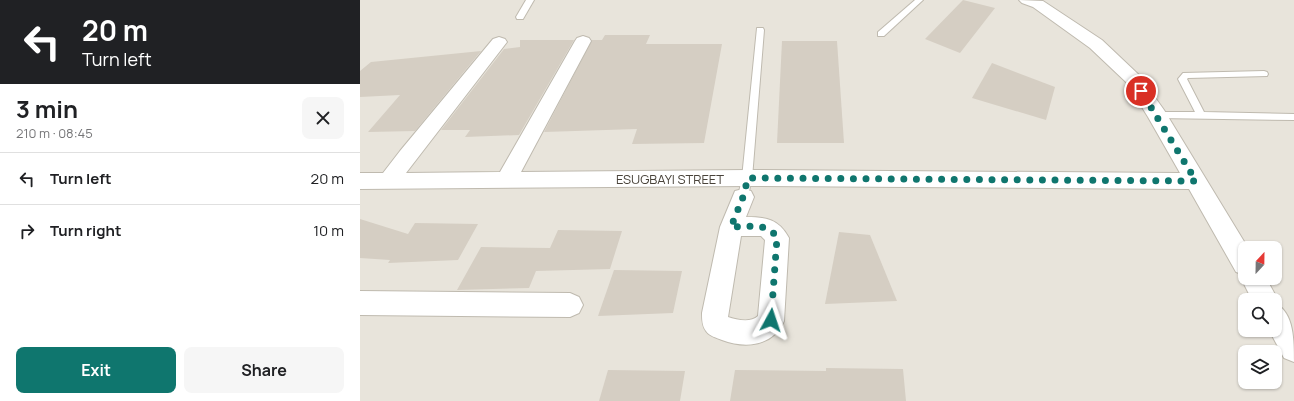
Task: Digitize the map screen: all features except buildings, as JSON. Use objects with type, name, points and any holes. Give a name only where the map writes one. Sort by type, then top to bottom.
[{"type":"street","points":[[1036,2],[1096,44],[1133,79],[1157,115],[1238,253]]},
{"type":"street","points":[[389,181],[407,156],[499,42]]},
{"type":"street","points":[[506,180],[583,42]]},
{"type":"street","name":"ESUGBAYI STREET","points":[[360,181],[506,180],[745,187],[1196,181]]},
{"type":"street","points":[[731,227],[745,187]]},
{"type":"street","points":[[360,303],[570,304]]},
{"type":"street","points":[[1282,328],[1294,349]]},
{"type":"lane","points":[[520,17],[530,0]]},
{"type":"lane","points":[[881,34],[920,0]]},
{"type":"lane","points":[[745,187],[760,30]]},
{"type":"lane","points":[[1201,115],[1184,84],[1182,78],[1186,75],[1264,74]]},
{"type":"lane","points":[[1157,115],[1294,117]]},
{"type":"shaded area","points":[[360,0],[1294,0],[1294,401],[360,401]]},
{"type":"route","points":[[771,320],[777,238],[771,230],[764,228],[754,226],[731,227],[743,197],[748,178],[1196,181],[1141,91]]}]
